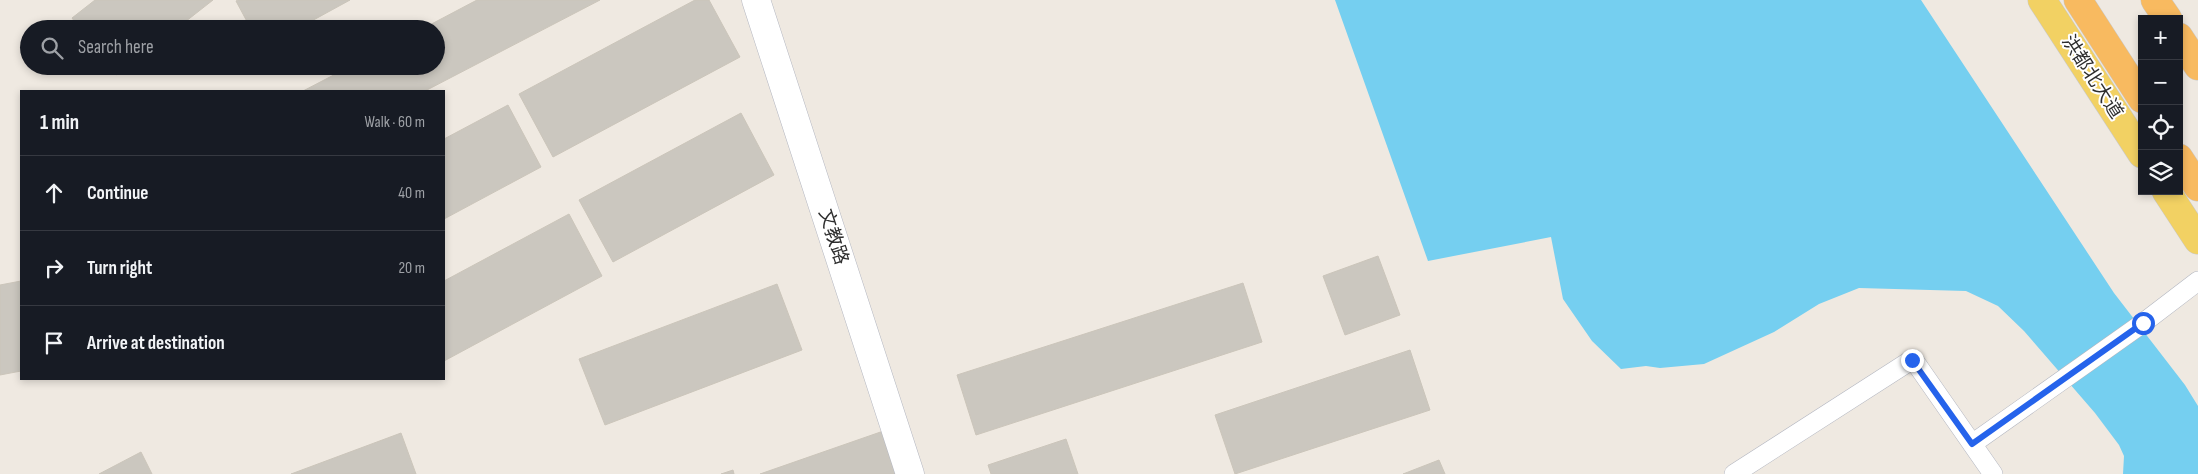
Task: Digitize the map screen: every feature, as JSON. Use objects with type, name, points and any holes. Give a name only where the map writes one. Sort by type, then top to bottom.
[{"type":"highway","points":[[2078,0],[2138,93]]},
{"type":"highway","points":[[2156,0],[2165,15]]},
{"type":"highway","points":[[2183,43],[2198,66]]},
{"type":"highway","points":[[2183,164],[2198,187]]},
{"type":"main road","name":"洪都北大道","points":[[2042,0],[2139,150]]},
{"type":"main road","points":[[2169,195],[2198,240]]},
{"type":"street","name":"文教路","points":[[756,0],[910,474]]},
{"type":"lane","points":[[1972,444],[2143,323],[2198,280]]},
{"type":"lane","points":[[1734,474],[1912,360],[1993,474]]},
{"type":"water","points":[[1335,0],[1921,0],[2114,293],[2185,385],[2198,406],[2198,474],[2123,474],[2124,456],[2119,445],[2095,413],[2024,331],[1998,306],[1966,291],[1859,288],[1819,304],[1774,332],[1704,364],[1621,369],[1592,341],[1563,299],[1551,237],[1428,261]]},
{"type":"building","points":[[95,0],[213,0],[187,20],[73,20],[72,18]]},
{"type":"building","points":[[350,0],[313,20],[246,20],[236,1]]},
{"type":"building","points":[[477,0],[600,0],[427,90],[305,90],[334,75],[445,75],[445,20],[439,20]]},
{"type":"building","points":[[695,0],[709,0],[740,57],[553,157],[519,94]]},
{"type":"building","points":[[508,105],[541,167],[445,218],[445,138]]},
{"type":"building","points":[[741,113],[774,175],[613,262],[579,200]]},
{"type":"building","points":[[569,214],[602,276],[445,360],[445,280]]},
{"type":"building","points":[[1378,256],[1400,315],[1345,335],[1323,276]]},
{"type":"building","points":[[20,281],[20,371],[0,375],[0,285]]},
{"type":"building","points":[[1243,283],[1262,342],[976,435],[957,375]]},
{"type":"building","points":[[777,284],[802,350],[605,425],[579,359]]},
{"type":"building","points":[[1410,350],[1430,410],[1235,474],[1215,415]]},
{"type":"building","points":[[892,428],[908,474],[760,474]]},
{"type":"building","points":[[401,433],[416,474],[291,474]]},
{"type":"building","points":[[1066,439],[1078,474],[991,474],[988,465]]},
{"type":"building","points":[[141,452],[152,474],[99,474]]},
{"type":"building","points":[[1439,460],[1445,474],[1403,474]]},
{"type":"building","points":[[733,470],[734,474],[721,474]]},
{"type":"route","points":[[1912,360],[1972,444],[2143,323]]}]
